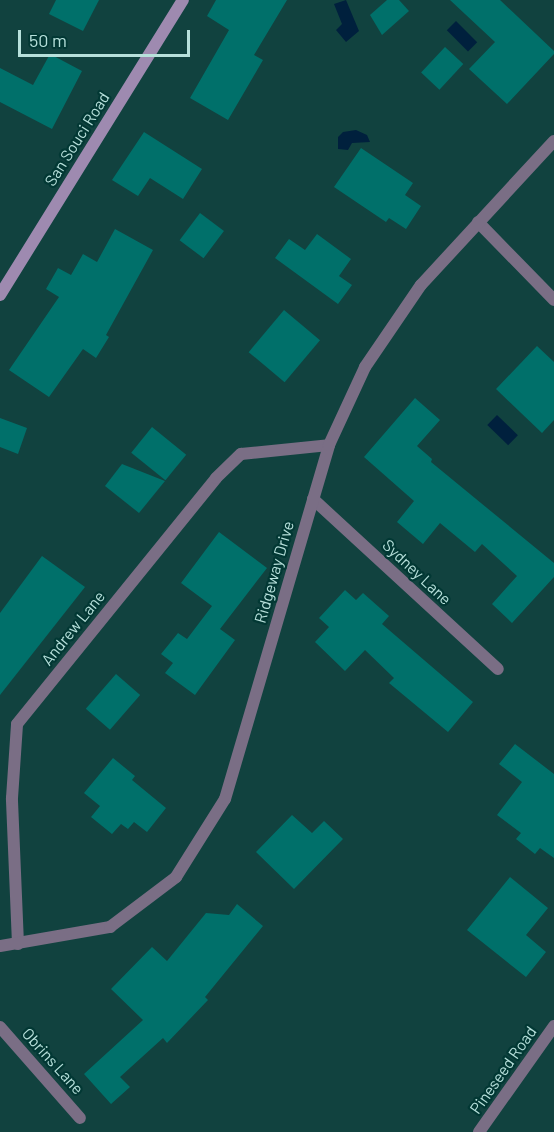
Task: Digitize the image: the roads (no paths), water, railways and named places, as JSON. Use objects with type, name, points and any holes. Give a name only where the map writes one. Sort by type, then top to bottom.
[{"type":"street","name":"San Souci Road","points":[[0,295],[183,0]]},
{"type":"street","name":"Ridgeway Drive","points":[[0,946],[110,927],[176,878],[225,799],[329,445],[365,367],[421,285],[554,141]]},
{"type":"street","points":[[478,222],[554,300]]},
{"type":"street","name":"Andrew Lane","points":[[18,944],[12,798],[16,724],[216,478],[241,454],[329,445]]},
{"type":"street","name":"Sydney Lane","points":[[313,499],[498,669]]},
{"type":"street","name":"Pineseed Road","points":[[479,1132],[554,1026]]},
{"type":"street","name":"Obrins Lane","points":[[0,1027],[81,1118]]},
{"type":"water","points":[[346,0],[359,31],[346,42],[336,30],[342,24],[334,4]]},
{"type":"water","points":[[456,21],[477,42],[468,51],[447,30]]},
{"type":"water","points":[[356,130],[367,135],[370,142],[352,143],[348,150],[338,149],[338,137],[343,132]]},
{"type":"water","points":[[497,415],[518,435],[508,445],[487,425]]}]
